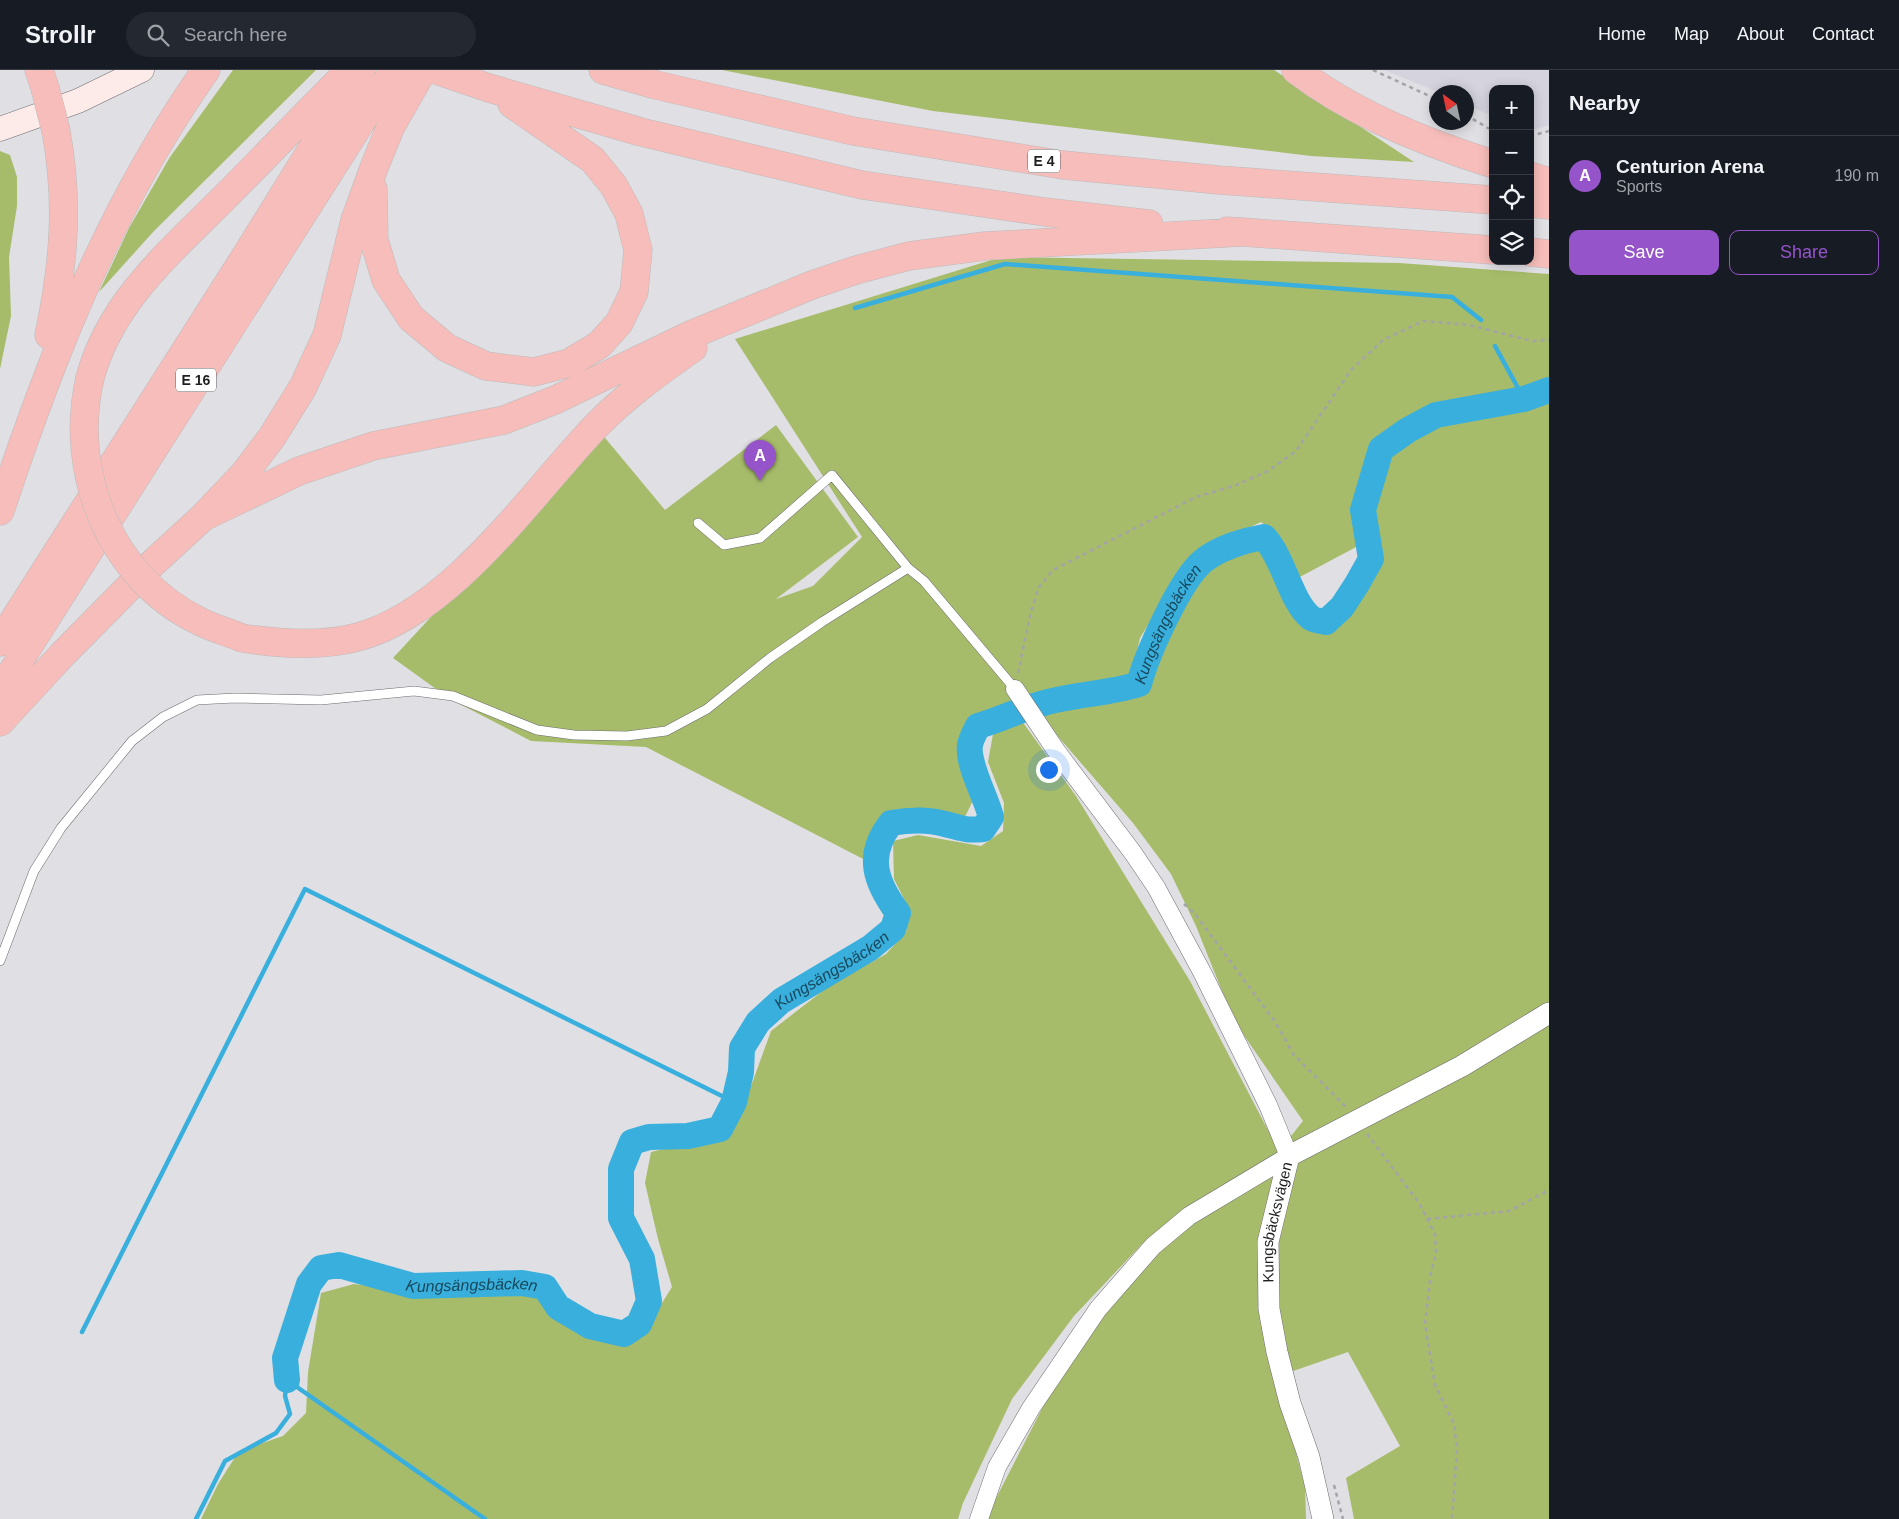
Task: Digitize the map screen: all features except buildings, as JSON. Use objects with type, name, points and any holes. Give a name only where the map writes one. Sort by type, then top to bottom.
[{"type":"highway","points":[[0,511],[32,413],[72,313],[106,238],[140,172],[178,109],[206,70]]},
{"type":"highway","points":[[349,70],[149,273],[111,324],[95,357],[83,423],[88,477],[100,512],[117,545],[140,576],[168,602],[199,622],[242,638],[276,643],[316,643],[359,636],[392,623],[424,605],[469,566],[498,537],[597,425],[648,379],[751,310]]},
{"type":"highway","name":"E 16","points":[[0,642],[245,258],[361,70]]},
{"type":"highway","name":"E 16","points":[[0,691],[394,70]]},
{"type":"highway","name":"E 4","points":[[603,70],[656,85],[854,131],[1063,165],[1219,180],[1489,200]]},
{"type":"highway","points":[[1296,70],[1308,80],[1375,118],[1447,150],[1489,163]]},
{"type":"highway","points":[[0,722],[62,655],[153,563],[203,517],[244,474],[272,437],[303,387],[327,335],[355,220],[391,126],[434,71],[641,132],[862,184],[1045,212],[1244,232],[1489,250]]},
{"type":"highway","points":[[32,413],[57,301],[64,246],[63,176],[56,131],[42,79]]},
{"type":"highway","points":[[375,165],[372,203],[374,240],[386,280],[411,318],[447,348],[486,366],[534,372],[569,363],[599,345],[619,322],[634,292],[638,250],[629,214],[614,186],[593,160],[489,88]]},
{"type":"highway","points":[[1534,177],[1549,182]]},
{"type":"highway","points":[[1534,203],[1549,205]]},
{"type":"highway","points":[[203,517],[299,471],[373,446],[504,420],[555,400],[688,336],[812,285],[909,256],[985,246],[1244,232]]},
{"type":"highway","points":[[1534,252],[1549,254]]},
{"type":"main road","points":[[0,129],[78,101],[142,70]]},
{"type":"street","points":[[979,1519],[997,1467],[1031,1408],[1098,1309],[1153,1246],[1189,1216],[1289,1156],[1268,1105],[1224,1016],[1156,887],[1042,730],[1015,689]]},
{"type":"street","name":"Kungsbäcksvägen","points":[[1323,1519],[1309,1457],[1290,1403],[1277,1352],[1269,1309],[1268,1242],[1289,1156],[1462,1066],[1549,1013]]},
{"type":"lane","points":[[698,523],[724,545],[760,538],[832,475],[908,568],[924,581],[1015,689]]},
{"type":"lane","points":[[0,961],[34,871],[61,828],[132,741],[163,717],[198,700],[235,698],[321,700],[414,692],[453,696],[536,730],[574,735],[627,736],[666,731],[707,709],[770,658],[822,622],[908,568]]},
{"type":"path","points":[[1373,70],[1429,95]]},
{"type":"path","points":[[1474,119],[1489,128]]},
{"type":"path","points":[[1534,135],[1549,132]]},
{"type":"path","points":[[1015,689],[1031,612],[1039,586],[1053,570],[1196,497],[1234,486],[1268,471],[1296,451],[1330,397],[1351,370],[1382,340],[1423,322],[1469,325],[1532,342],[1549,340]]},
{"type":"path","points":[[1181,901],[1195,914],[1258,997],[1276,1023],[1293,1054],[1358,1120],[1419,1203],[1435,1234],[1436,1253],[1431,1273],[1425,1324],[1435,1385],[1454,1424],[1457,1450],[1452,1519]]},
{"type":"path","points":[[1427,1218],[1509,1211],[1549,1190]]},
{"type":"shaded area","points":[[1384,70],[1549,70],[1549,125],[1534,130],[1534,85],[1489,85],[1489,114],[1474,108],[1474,85],[1429,85],[1429,88]]},
{"type":"green space","points":[[233,70],[316,70],[154,231],[99,292],[129,228],[170,157]]},
{"type":"green space","points":[[722,70],[1274,70],[1414,162],[1311,156],[933,111]]},
{"type":"green space","points":[[0,151],[10,155],[17,177],[17,206],[9,257],[11,316],[0,369]]},
{"type":"green space","points":[[1001,257],[1399,263],[1549,274],[1549,382],[1447,405],[1403,421],[1373,443],[1354,510],[1358,546],[1296,579],[1292,561],[1285,546],[1261,522],[1199,551],[1176,579],[1140,638],[1132,674],[1068,693],[1032,697],[1003,710],[975,718],[966,739],[963,756],[964,765],[976,794],[965,817],[943,811],[923,809],[913,809],[881,816],[872,834],[869,862],[646,747],[531,741],[450,699],[393,658],[601,433],[665,510],[776,425],[858,537],[776,599],[813,586],[862,537],[735,339]]},
{"type":"green space","points":[[1549,398],[1549,1519],[1354,1519],[1346,1478],[1400,1446],[1348,1352],[1276,1377],[1305,1487],[1306,1519],[988,1519],[992,1506],[1048,1397],[1144,1242],[1074,1316],[1012,1399],[963,1503],[958,1519],[201,1519],[218,1484],[239,1451],[283,1436],[306,1413],[308,1372],[321,1293],[354,1284],[405,1290],[525,1287],[580,1327],[624,1343],[652,1319],[672,1287],[645,1183],[651,1152],[696,1141],[738,1122],[771,1031],[829,986],[886,954],[906,932],[909,909],[894,879],[893,841],[918,835],[981,846],[1003,831],[1004,803],[988,762],[993,734],[1019,717],[1076,796],[1190,981],[1279,1151],[1303,1121],[1234,1021],[1196,926],[1171,874],[1133,823],[1035,710],[1067,701],[1130,694],[1148,688],[1158,640],[1194,579],[1211,559],[1248,545],[1265,545],[1274,559],[1285,591],[1305,626],[1326,628],[1347,611],[1363,588],[1378,556],[1370,509],[1385,452],[1394,442],[1440,422],[1532,404]]},
{"type":"waterway","points":[[855,308],[1005,264],[1452,297],[1481,320]]},
{"type":"waterway","points":[[1495,346],[1524,399]]},
{"type":"waterway","name":"Kungsängsbäcken","points":[[287,1380],[285,1358],[309,1284],[321,1268],[339,1265],[413,1286],[522,1283],[545,1287],[558,1307],[590,1326],[624,1334],[639,1324],[649,1301],[642,1259],[621,1218],[621,1169],[632,1142],[649,1137],[688,1136],[720,1129],[734,1102],[741,1072],[742,1048],[758,1022],[781,1001],[870,948],[893,929],[898,913],[884,891],[876,869],[878,847],[891,823],[925,821],[968,829],[983,829],[991,817],[974,771],[970,753],[973,736],[978,726],[1044,703],[1139,684],[1165,618],[1184,584],[1209,556],[1241,542],[1264,537],[1277,556],[1292,590],[1304,610],[1312,619],[1326,622],[1342,607],[1371,559],[1363,510],[1381,449],[1408,430],[1436,415],[1524,399],[1549,390]]},
{"type":"waterway","points":[[82,1332],[305,889],[734,1102]]},
{"type":"waterway","points":[[196,1519],[225,1461],[276,1433],[290,1414],[285,1396],[287,1380],[485,1519]]},
{"type":"place","name":"Centurion Arena","points":[[760,481]]}]
